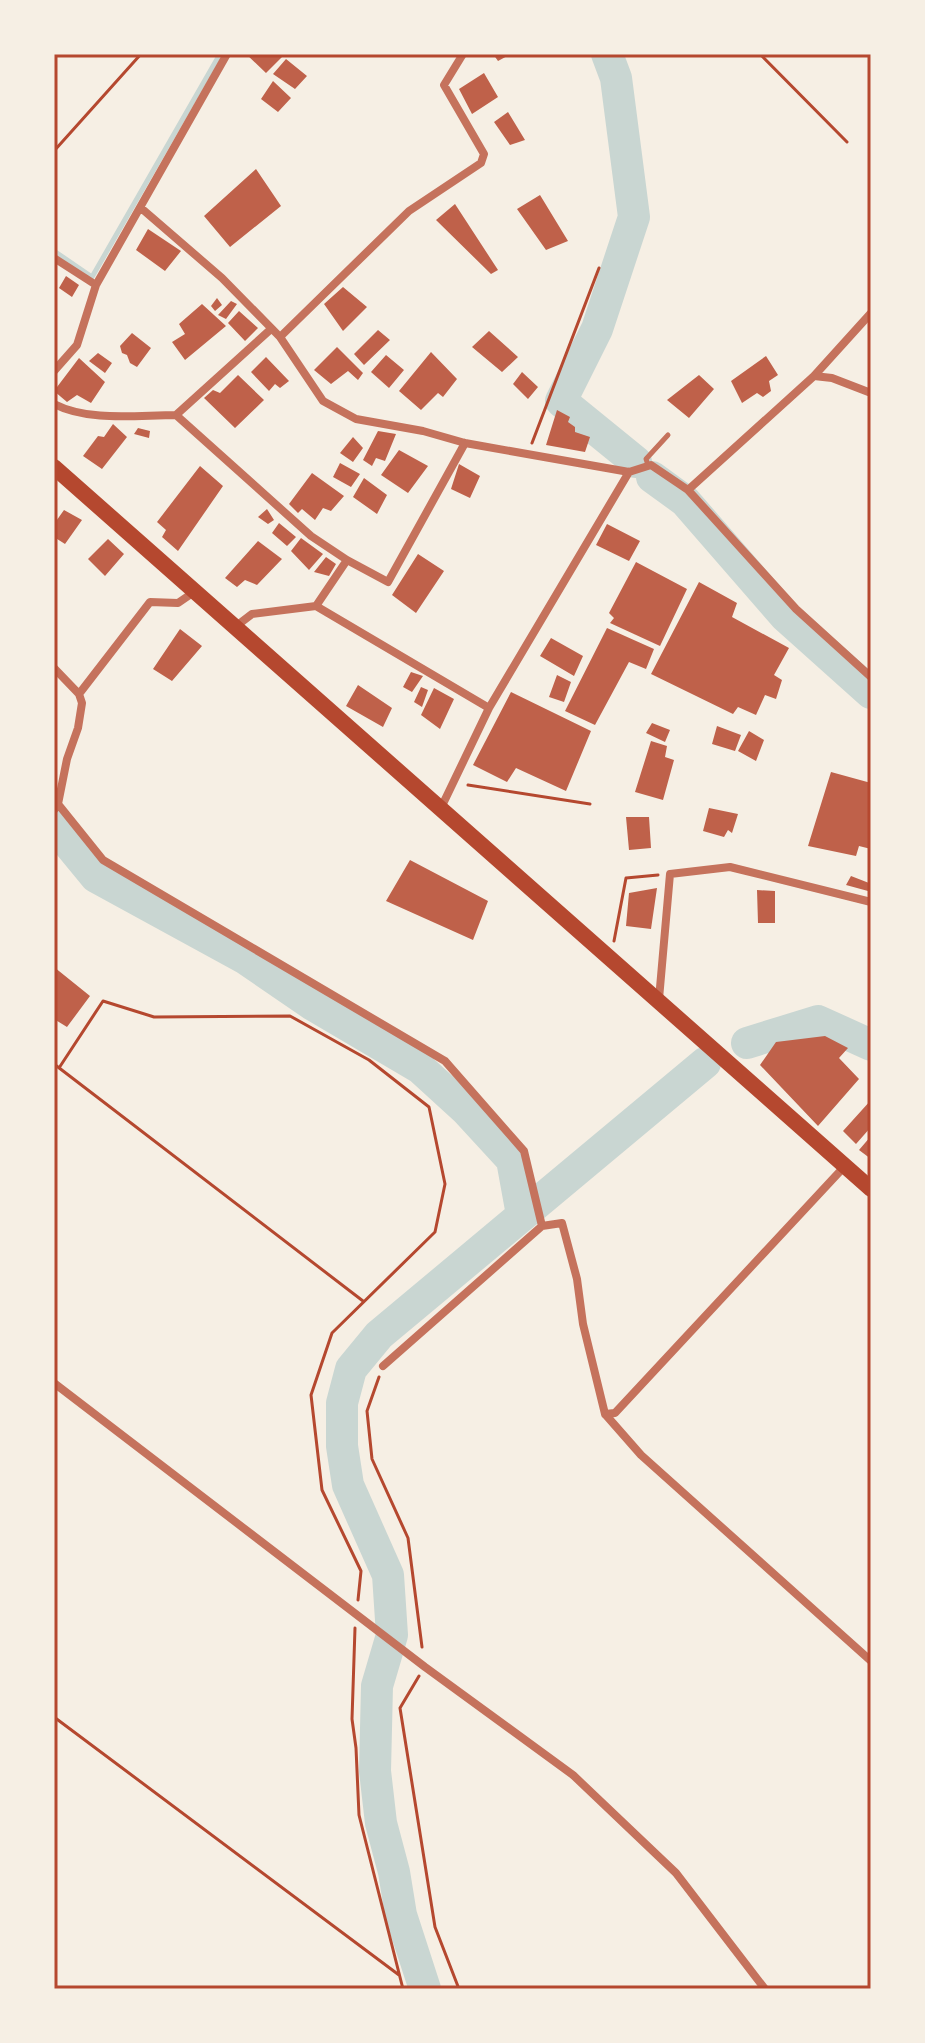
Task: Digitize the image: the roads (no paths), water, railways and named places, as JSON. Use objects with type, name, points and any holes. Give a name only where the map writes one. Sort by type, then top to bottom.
[{"type":"main road","points":[[54,467],[871,1189]]},
{"type":"street","points":[[54,371],[77,345],[96,285],[227,54]]},
{"type":"street","points":[[280,337],[409,211],[481,163],[484,154],[444,85],[463,54]]},
{"type":"street","points":[[141,208],[222,278],[280,337],[323,401],[356,419],[423,431],[465,443],[629,472],[651,465],[688,490],[796,609],[871,677]]},
{"type":"street","points":[[54,258],[96,285]]},
{"type":"street","points":[[688,490],[814,376],[871,313]]},
{"type":"street","points":[[176,415],[271,329]]},
{"type":"street","points":[[814,376],[832,378],[871,393]]},
{"type":"street","points":[[54,404],[68,411],[94,414],[176,415],[311,536],[388,582],[465,443]]},
{"type":"street","points":[[440,810],[489,708],[629,472]]},
{"type":"street","points":[[316,606],[347,560]]},
{"type":"street","points":[[79,694],[150,602],[178,603],[194,592]]},
{"type":"street","points":[[234,627],[252,614],[316,606],[489,708]]},
{"type":"street","points":[[54,668],[79,694],[82,703],[56,807],[103,860],[445,1061],[524,1151],[542,1226]]},
{"type":"street","points":[[659,1004],[670,874],[730,867],[871,902]]},
{"type":"street","points":[[605,1414],[615,1413],[844,1167]]},
{"type":"street","points":[[383,1366],[542,1226],[562,1223],[605,1414],[641,1455],[871,1661]]},
{"type":"street","points":[[54,1383],[425,1667],[573,1775],[676,1873],[765,1989]]},
{"type":"lane","points":[[648,466],[646,459],[668,435]]},
{"type":"waterway","points":[[54,251],[92,277],[220,54]]},
{"type":"waterway","points":[[607,54],[616,78],[634,217],[597,329],[561,401],[636,462]]},
{"type":"waterway","points":[[652,477],[685,501],[785,616],[871,693]]},
{"type":"waterway","points":[[54,826],[96,877],[246,959],[313,1005],[420,1068],[466,1110],[512,1160],[522,1215]]},
{"type":"waterway","points":[[747,1043],[818,1021],[871,1045]]},
{"type":"waterway","points":[[425,1989],[401,1915],[381,1823],[375,1771],[377,1686],[392,1635],[388,1575],[348,1485],[342,1446],[342,1403],[351,1369],[379,1335],[705,1063]]}]
